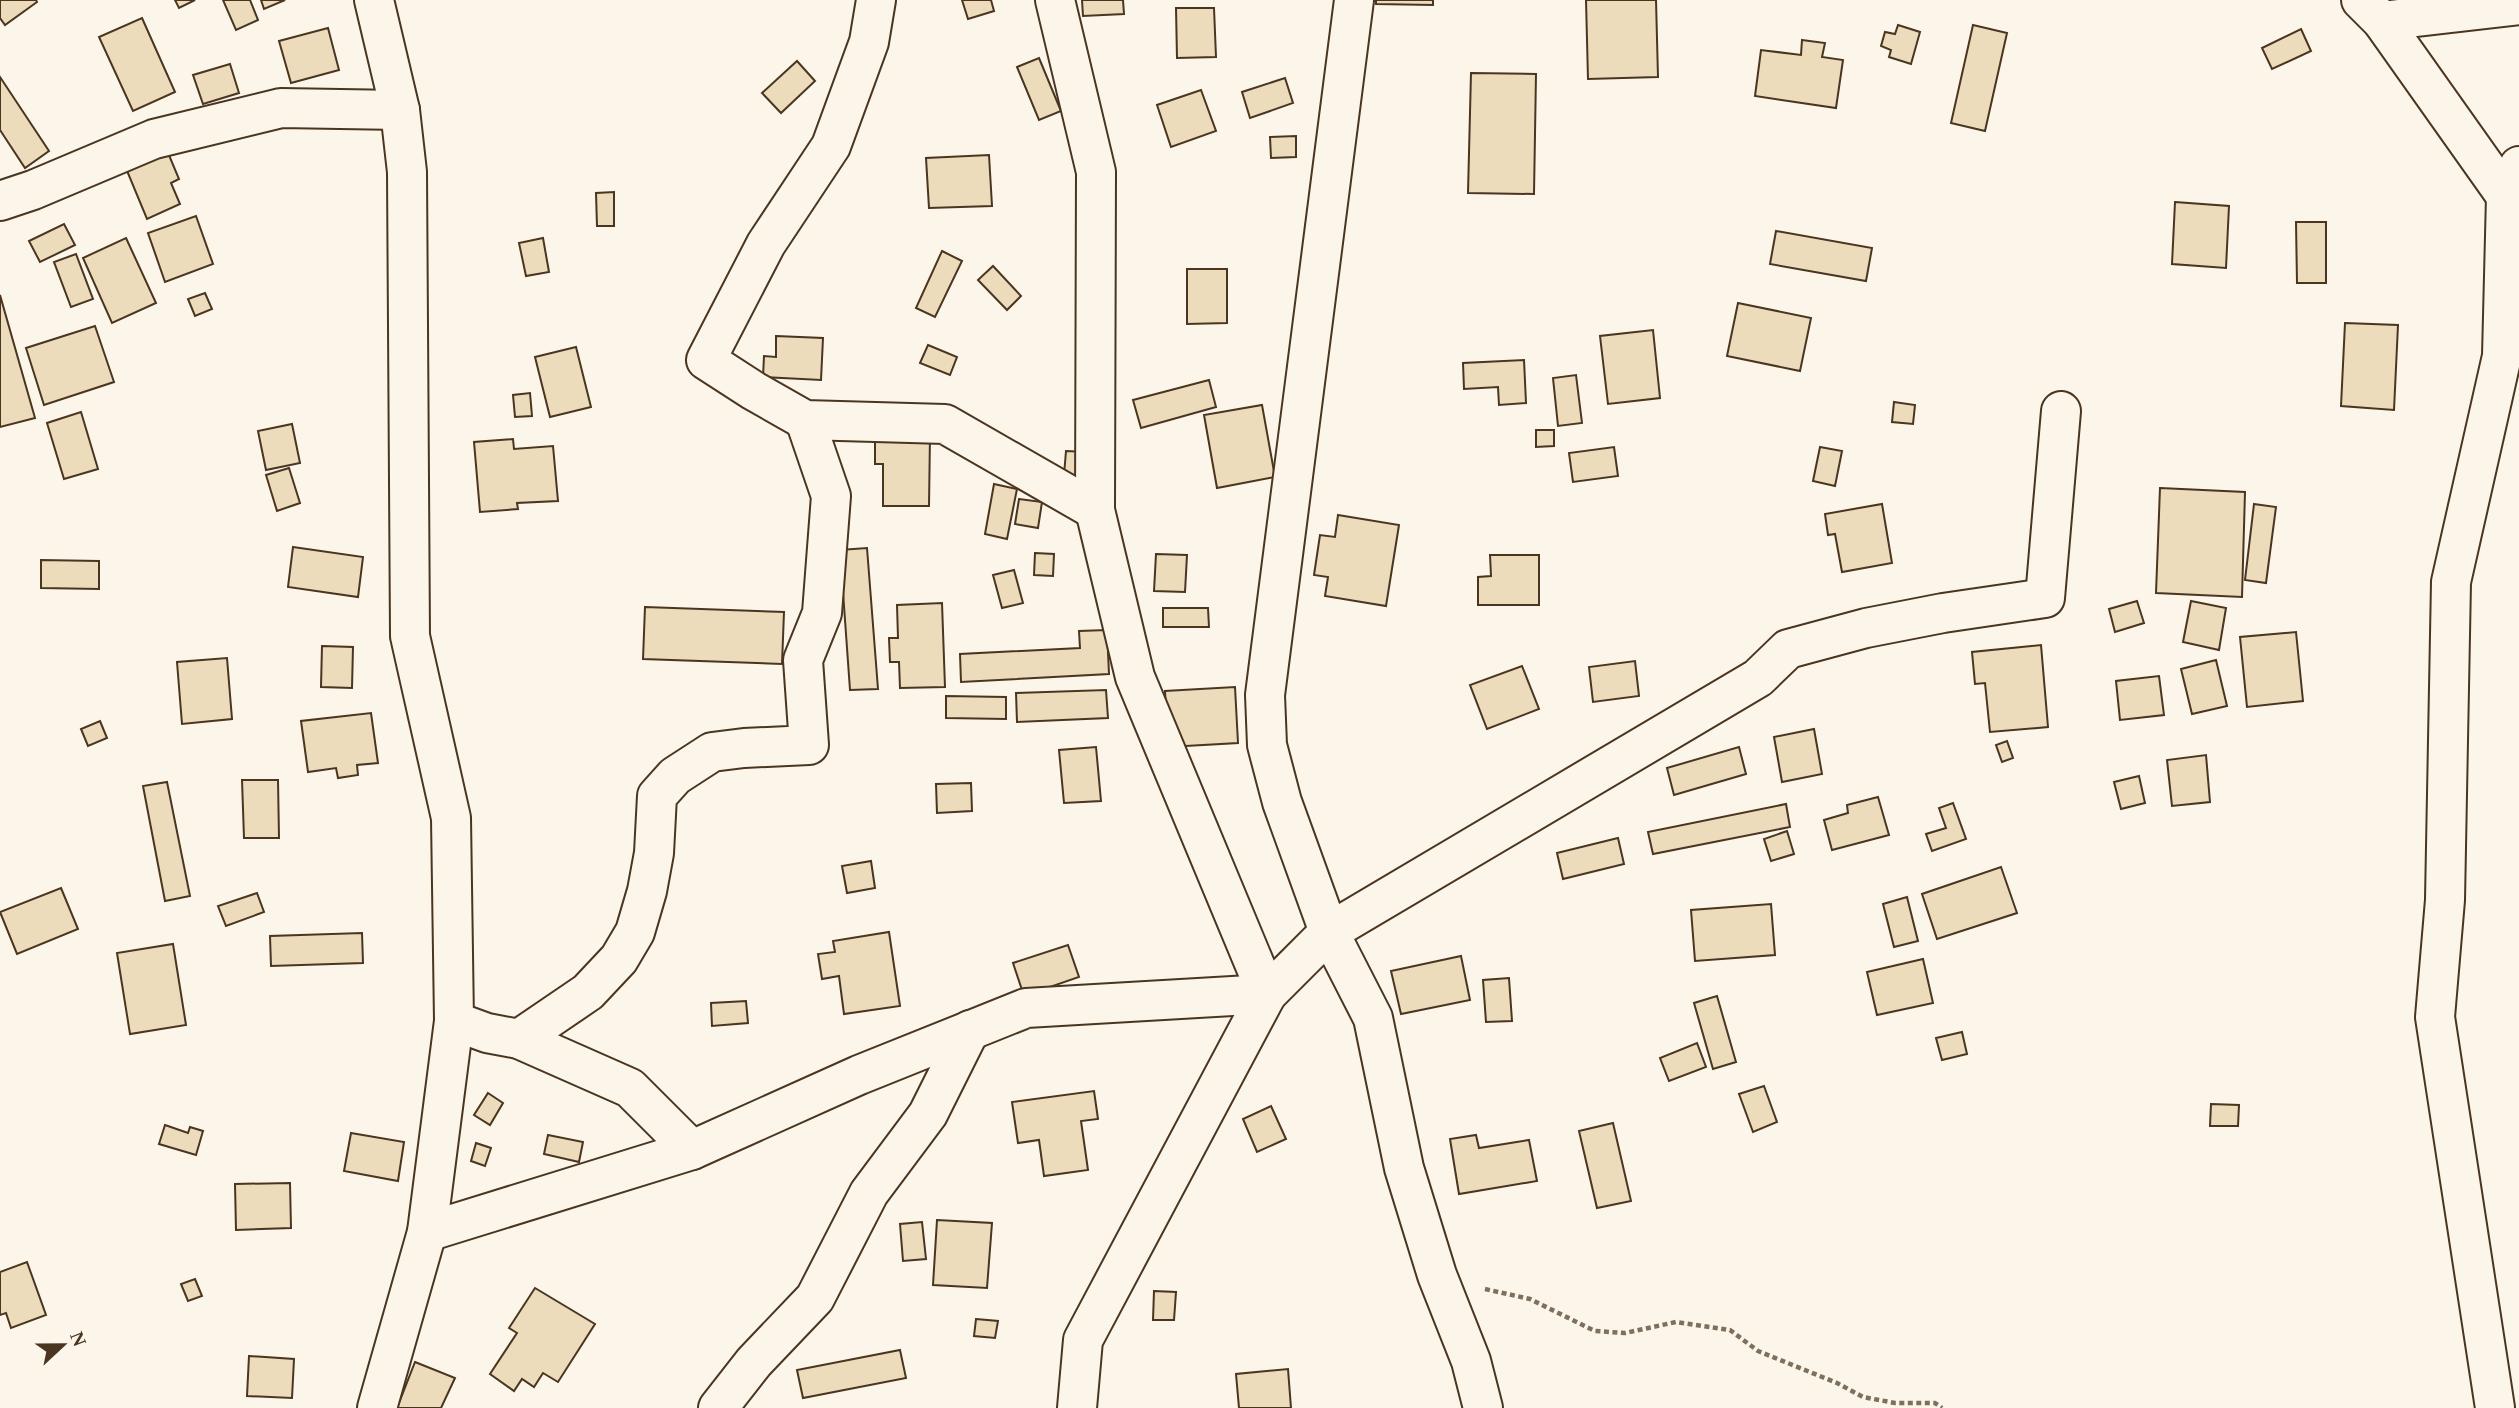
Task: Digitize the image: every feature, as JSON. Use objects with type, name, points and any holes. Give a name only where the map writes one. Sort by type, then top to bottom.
[{"type":"street","points":[[374,0],[400,110],[407,172],[410,636],[451,818],[454,1021],[427,1232],[377,1408]]},
{"type":"street","points":[[876,0],[869,42],[831,146],[766,244],[706,360],[805,420],[945,424],[1095,510]]},
{"type":"street","points":[[1055,0],[1096,172],[1095,510],[1135,677],[1267,994]]},
{"type":"street","points":[[1354,0],[1265,695],[1267,745],[1282,802],[1329,932],[1373,1018],[1404,1168],[1437,1275],[1471,1361],[1483,1408]]},
{"type":"street","points":[[2372,11],[2519,5]]},
{"type":"street","points":[[2372,11],[2513,181],[2502,266],[2502,356],[2451,582],[2445,900],[2435,1017],[2495,1408]]},
{"type":"street","points":[[0,201],[33,190],[154,139],[281,108],[400,110]]},
{"type":"street","points":[[1077,1408],[1083,1340],[1267,994],[1329,932],[1758,678],[1788,649],[1866,628],[2045,598],[2061,411]]},
{"type":"street","points":[[519,1039],[588,992],[619,959],[635,932],[647,891],[654,853],[657,796],[675,776],[712,752],[808,745],[803,660],[822,613],[831,496],[805,420]]},
{"type":"street","points":[[427,1232],[692,1150],[859,1075],[1026,1008],[1267,994]]},
{"type":"street","points":[[454,1021],[487,1033],[519,1039],[630,1088],[692,1150]]},
{"type":"street","points":[[718,1408],[754,1362],[815,1298],[869,1194],[928,1114],[970,1030]]},
{"type":"path","points":[[1447,1300],[1482,1288],[1530,1299],[1595,1331],[1625,1333],[1676,1322],[1730,1330],[1758,1351],[1837,1383],[1863,1397],[1895,1403],[1935,1403],[1942,1408]]},
{"type":"building","points":[[0,0],[37,2],[5,25],[0,18]]},
{"type":"building","points":[[175,0],[195,0],[179,8]]},
{"type":"building","points":[[223,0],[250,0],[258,20],[236,30]]},
{"type":"building","points":[[261,0],[285,0],[264,9]]},
{"type":"building","points":[[962,0],[991,0],[994,11],[968,19]]},
{"type":"building","points":[[1082,0],[1123,0],[1124,14],[1083,16]]},
{"type":"building","points":[[1376,0],[1433,0],[1433,5],[1376,4]]},
{"type":"building","points":[[1586,0],[1656,0],[1658,77],[1588,79]]},
{"type":"building","points":[[1176,8],[1214,8],[1216,57],[1177,58]]},
{"type":"building","points":[[142,18],[175,92],[133,111],[99,37]]},
{"type":"building","points":[[1898,25],[1920,32],[1911,64],[1889,57],[1891,50],[1881,46],[1885,32],[1895,34]]},
{"type":"building","points":[[1973,25],[2007,33],[1985,131],[1951,123]]},
{"type":"building","points":[[328,28],[339,70],[291,83],[279,41]]},
{"type":"building","points":[[2301,29],[2311,51],[2272,69],[2262,48]]},
{"type":"building","points":[[1802,40],[1825,43],[1822,57],[1843,60],[1836,108],[1755,96],[1761,50],[1801,55]]},
{"type":"building","points":[[1039,58],[1061,111],[1039,120],[1017,67]]},
{"type":"building","points":[[797,61],[815,81],[781,113],[762,93]]},
{"type":"building","points":[[230,64],[239,93],[203,104],[193,75]]},
{"type":"building","points":[[1471,73],[1536,74],[1534,194],[1468,193]]},
{"type":"building","points":[[0,77],[49,151],[25,168],[0,130]]},
{"type":"building","points":[[1285,78],[1293,103],[1250,118],[1242,92]]},
{"type":"building","points":[[1201,90],[1216,131],[1171,147],[1157,105]]},
{"type":"building","points":[[1296,136],[1296,157],[1271,158],[1270,137]]},
{"type":"building","points":[[166,148],[179,179],[171,183],[180,204],[147,219],[125,166]]},
{"type":"building","points":[[989,155],[992,206],[929,208],[926,158]]},
{"type":"building","points":[[614,192],[614,226],[597,226],[596,193]]},
{"type":"building","points":[[2175,202],[2229,206],[2226,268],[2172,264]]},
{"type":"building","points":[[196,216],[213,264],[165,282],[148,233]]},
{"type":"building","points":[[2296,222],[2326,222],[2326,283],[2297,283]]},
{"type":"building","points":[[64,224],[75,245],[40,262],[29,241]]},
{"type":"building","points":[[1776,231],[1872,248],[1866,281],[1770,264]]},
{"type":"building","points":[[126,238],[156,303],[112,323],[83,258]]},
{"type":"building","points":[[543,238],[549,272],[526,276],[519,243]]},
{"type":"building","points":[[942,251],[962,261],[935,317],[916,308]]},
{"type":"building","points":[[76,254],[93,299],[71,307],[54,262]]},
{"type":"building","points":[[993,266],[1021,296],[1007,310],[978,280]]},
{"type":"building","points":[[1187,269],[1227,269],[1227,323],[1187,324]]},
{"type":"building","points":[[205,293],[212,309],[195,316],[188,299]]},
{"type":"building","points":[[0,295],[35,418],[0,427]]},
{"type":"building","points":[[1738,303],[1811,318],[1800,371],[1727,356]]},
{"type":"building","points":[[2345,323],[2398,325],[2394,410],[2341,406]]},
{"type":"building","points":[[95,326],[114,382],[44,405],[26,348]]},
{"type":"building","points":[[1653,330],[1660,398],[1608,404],[1600,336]]},
{"type":"building","points":[[776,336],[823,338],[821,380],[763,377],[764,356],[776,357]]},
{"type":"building","points":[[928,345],[957,357],[950,375],[920,363]]},
{"type":"building","points":[[576,347],[591,407],[550,417],[535,357]]},
{"type":"building","points":[[1524,360],[1526,403],[1499,405],[1498,387],[1464,389],[1463,363]]},
{"type":"building","points":[[1576,375],[1582,423],[1558,426],[1553,378]]},
{"type":"building","points":[[1209,380],[1216,407],[1141,428],[1133,400]]},
{"type":"building","points":[[530,393],[532,416],[515,417],[513,395]]},
{"type":"building","points":[[1894,402],[1915,405],[1913,424],[1892,422]]},
{"type":"building","points":[[1262,405],[1275,477],[1217,488],[1204,415]]},
{"type":"building","points":[[81,412],[98,469],[64,479],[47,423]]},
{"type":"building","points":[[292,424],[300,463],[266,470],[258,431]]},
{"type":"building","points":[[1536,430],[1554,430],[1554,446],[1536,447]]},
{"type":"building","points":[[875,434],[930,435],[929,506],[883,506],[883,464],[875,464]]},
{"type":"building","points":[[513,439],[514,449],[553,446],[558,501],[517,503],[518,509],[480,512],[474,442]]},
{"type":"building","points":[[1614,447],[1618,476],[1573,482],[1569,453]]},
{"type":"building","points":[[1820,447],[1842,451],[1835,486],[1813,481]]},
{"type":"building","points":[[1066,451],[1087,452],[1086,477],[1064,475]]},
{"type":"building","points":[[289,468],[300,503],[277,511],[266,475]]},
{"type":"building","points":[[994,484],[1017,489],[1007,539],[985,534]]},
{"type":"building","points":[[2160,488],[2245,492],[2242,597],[2156,593]]},
{"type":"building","points":[[1019,499],[1042,502],[1038,528],[1015,524]]},
{"type":"building","points":[[1882,504],[1892,563],[1842,572],[1835,534],[1828,535],[1825,514]]},
{"type":"building","points":[[2254,504],[2276,507],[2266,583],[2245,580]]},
{"type":"building","points":[[1338,515],[1399,525],[1386,606],[1325,596],[1328,577],[1314,575],[1320,535],[1335,537]]},
{"type":"building","points":[[293,547],[363,557],[358,597],[288,587]]},
{"type":"building","points":[[867,548],[878,689],[850,690],[840,550]]},
{"type":"building","points":[[1035,553],[1054,554],[1053,576],[1034,575]]},
{"type":"building","points":[[1156,554],[1187,555],[1185,592],[1154,591]]},
{"type":"building","points":[[1490,555],[1539,555],[1539,605],[1478,605],[1478,577],[1491,576]]},
{"type":"building","points":[[41,560],[99,561],[99,589],[41,588]]},
{"type":"building","points":[[1014,570],[1023,603],[1002,608],[993,575]]},
{"type":"building","points":[[2137,601],[2144,623],[2115,632],[2109,609]]},
{"type":"building","points":[[2191,601],[2226,608],[2219,650],[2183,642]]},
{"type":"building","points":[[942,603],[945,687],[900,688],[899,662],[890,662],[889,638],[898,638],[897,605]]},
{"type":"building","points":[[645,607],[784,612],[782,664],[643,659]]},
{"type":"building","points":[[1163,608],[1208,608],[1209,627],[1163,627]]},
{"type":"building","points":[[1107,630],[1109,674],[961,682],[960,654],[1080,648],[1079,631]]},
{"type":"building","points":[[2296,632],[2303,701],[2247,707],[2240,637]]},
{"type":"building","points":[[2041,645],[2048,727],[1990,732],[1985,683],[1975,684],[1972,652]]},
{"type":"building","points":[[322,646],[353,647],[352,688],[321,687]]},
{"type":"building","points":[[227,658],[232,719],[182,724],[177,662]]},
{"type":"building","points":[[2216,660],[2227,706],[2192,714],[2181,669]]},
{"type":"building","points":[[1635,661],[1639,696],[1593,702],[1589,667]]},
{"type":"building","points":[[1522,666],[1539,709],[1487,729],[1470,685]]},
{"type":"building","points":[[2159,676],[2164,715],[2120,720],[2116,681]]},
{"type":"building","points":[[1235,687],[1238,743],[1168,747],[1165,691]]},
{"type":"building","points":[[1106,690],[1108,718],[1017,722],[1016,693]]},
{"type":"building","points":[[946,696],[1006,697],[1006,719],[946,718]]},
{"type":"building","points":[[371,713],[378,763],[357,765],[358,775],[338,778],[336,768],[308,772],[301,721]]},
{"type":"building","points":[[100,721],[107,738],[88,746],[81,729]]},
{"type":"building","points":[[1814,729],[1822,774],[1782,782],[1774,737]]},
{"type":"building","points":[[2007,741],[2013,758],[2002,762],[1996,745]]},
{"type":"building","points":[[1096,747],[1101,801],[1064,803],[1059,750]]},
{"type":"building","points":[[1739,747],[1746,774],[1674,795],[1667,768]]},
{"type":"building","points":[[2206,755],[2210,802],[2172,806],[2167,760]]},
{"type":"building","points":[[2139,776],[2145,803],[2121,809],[2114,782]]},
{"type":"building","points":[[242,780],[278,780],[279,838],[244,838]]},
{"type":"building","points":[[167,782],[190,896],[165,901],[143,786]]},
{"type":"building","points":[[971,783],[972,811],[937,813],[936,784]]},
{"type":"building","points":[[1878,797],[1889,835],[1832,850],[1824,820],[1848,813],[1847,805]]},
{"type":"building","points":[[1953,803],[1966,839],[1932,851],[1926,834],[1946,828],[1939,808]]},
{"type":"building","points":[[1786,804],[1790,827],[1653,854],[1648,832]]},
{"type":"building","points":[[1787,831],[1794,854],[1771,861],[1764,839]]},
{"type":"building","points":[[1618,838],[1624,864],[1563,879],[1557,853]]},
{"type":"building","points":[[871,861],[875,888],[847,893],[842,866]]},
{"type":"building","points":[[2001,867],[2017,913],[1937,939],[1922,894]]},
{"type":"building","points":[[61,888],[78,929],[17,954],[0,912]]},
{"type":"building","points":[[257,893],[264,912],[226,926],[218,906]]},
{"type":"building","points":[[1907,897],[1918,941],[1894,947],[1883,904]]},
{"type":"building","points":[[1771,904],[1775,955],[1695,961],[1691,910]]},
{"type":"building","points":[[889,932],[900,1006],[844,1014],[839,976],[822,979],[818,954],[835,952],[833,941]]},
{"type":"building","points":[[362,933],[363,963],[271,966],[270,936]]},
{"type":"building","points":[[173,944],[186,1025],[130,1034],[117,953]]},
{"type":"building","points":[[1068,945],[1079,977],[1024,996],[1013,963]]},
{"type":"building","points":[[1461,956],[1470,1000],[1401,1014],[1391,971]]},
{"type":"building","points":[[1923,959],[1933,1003],[1877,1015],[1867,972]]},
{"type":"building","points":[[1509,978],[1512,1021],[1486,1022],[1483,980]]},
{"type":"building","points":[[1717,996],[1736,1062],[1713,1069],[1694,1003]]},
{"type":"building","points":[[746,1001],[748,1023],[712,1026],[711,1003]]},
{"type":"building","points":[[1962,1032],[1967,1054],[1942,1060],[1936,1038]]},
{"type":"building","points":[[1697,1043],[1706,1067],[1669,1081],[1660,1058]]},
{"type":"building","points":[[1764,1086],[1777,1122],[1753,1132],[1739,1094]]},
{"type":"building","points":[[1094,1091],[1098,1119],[1081,1121],[1088,1170],[1044,1176],[1039,1140],[1018,1143],[1012,1102]]},
{"type":"building","points":[[488,1093],[503,1103],[490,1125],[474,1115]]},
{"type":"building","points":[[2211,1104],[2239,1105],[2238,1126],[2210,1126]]},
{"type":"building","points":[[1271,1106],[1286,1139],[1257,1152],[1243,1119]]},
{"type":"building","points":[[1613,1123],[1631,1201],[1597,1208],[1579,1131]]},
{"type":"building","points":[[165,1125],[188,1133],[190,1127],[203,1131],[196,1155],[159,1144]]},
{"type":"building","points":[[351,1133],[404,1142],[398,1181],[344,1171]]},
{"type":"building","points":[[548,1135],[583,1142],[579,1162],[544,1154]]},
{"type":"building","points":[[1476,1135],[1479,1148],[1529,1140],[1537,1181],[1459,1194],[1450,1139]]},
{"type":"building","points":[[476,1143],[491,1148],[485,1166],[471,1161]]},
{"type":"building","points":[[290,1183],[291,1228],[236,1230],[235,1184]]},
{"type":"building","points":[[937,1220],[992,1223],[987,1288],[933,1285]]},
{"type":"building","points":[[922,1222],[926,1259],[903,1261],[900,1224]]},
{"type":"building","points":[[27,1262],[46,1315],[11,1328],[6,1313],[0,1315],[0,1272]]},
{"type":"building","points":[[195,1279],[202,1296],[188,1301],[181,1284]]},
{"type":"building","points":[[535,1288],[595,1324],[558,1382],[543,1373],[534,1387],[522,1379],[514,1391],[490,1374],[517,1333],[509,1328]]},
{"type":"building","points":[[1154,1291],[1176,1292],[1174,1320],[1153,1320]]},
{"type":"building","points":[[976,1319],[998,1321],[995,1338],[974,1336]]},
{"type":"building","points":[[900,1350],[906,1378],[803,1398],[797,1370]]},
{"type":"building","points":[[249,1356],[294,1359],[292,1398],[247,1396]]},
{"type":"building","points":[[415,1362],[455,1378],[441,1408],[397,1408]]},
{"type":"building","points":[[1288,1369],[1291,1408],[1239,1408],[1236,1374]]}]
